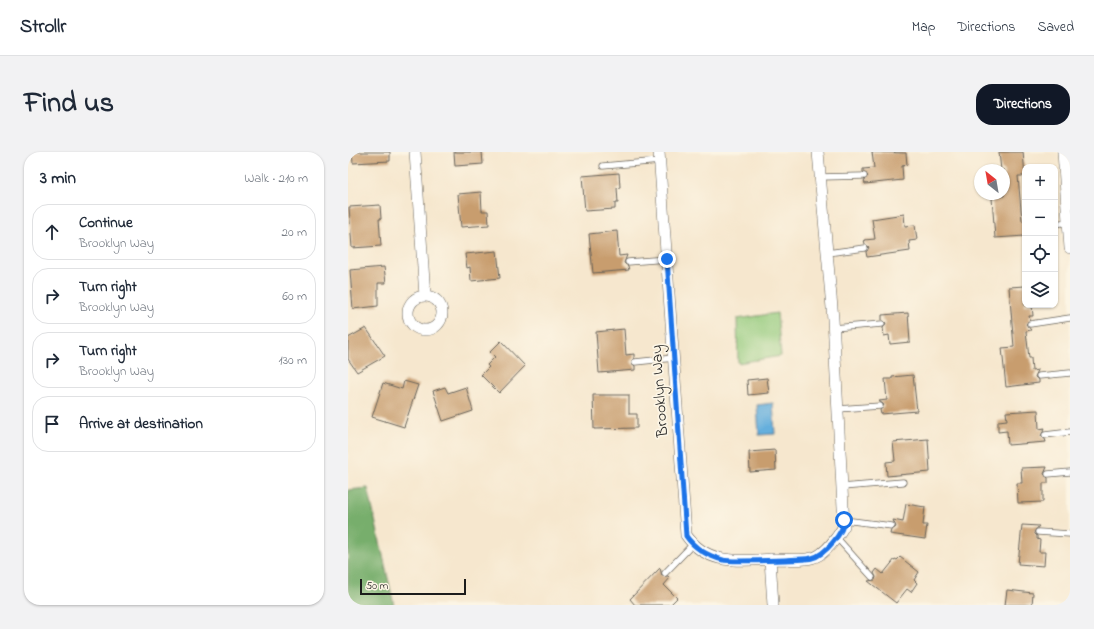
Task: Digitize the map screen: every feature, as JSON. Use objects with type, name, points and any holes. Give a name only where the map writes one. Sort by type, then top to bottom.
[{"type":"street","points":[[415,152],[425,296]]},
{"type":"street","points":[[692,545],[706,554],[725,561],[813,558],[834,542],[844,526],[833,328],[818,152]]},
{"type":"street","points":[[1065,153],[1070,248]]},
{"type":"street","name":"Brooklyn Way","points":[[660,156],[686,536],[692,545]]},
{"type":"street","points":[[770,559],[773,605]]},
{"type":"lane","points":[[603,166],[660,156]]},
{"type":"lane","points":[[820,178],[864,176]]},
{"type":"lane","points":[[1058,224],[1068,222]]},
{"type":"lane","points":[[827,253],[865,248]]},
{"type":"lane","points":[[628,262],[667,259]]},
{"type":"lane","points":[[1030,324],[1070,318]]},
{"type":"lane","points":[[833,328],[882,324]]},
{"type":"lane","points":[[634,362],[674,358]]},
{"type":"lane","points":[[1039,376],[1070,373]]},
{"type":"lane","points":[[838,409],[880,406]]},
{"type":"lane","points":[[1045,435],[1070,432]]},
{"type":"lane","points":[[1048,474],[1070,472]]},
{"type":"lane","points":[[842,487],[904,482]]},
{"type":"lane","points":[[844,520],[892,526]]},
{"type":"lane","points":[[1038,532],[1070,534]]},
{"type":"lane","points":[[836,538],[872,577]]},
{"type":"lane","points":[[664,573],[692,545]]},
{"type":"green space","points":[[777,313],[781,356],[738,363],[737,319]]},
{"type":"green space","points":[[368,488],[394,605],[348,605],[348,490]]},
{"type":"water","points":[[773,403],[775,434],[759,435],[757,405]]},
{"type":"building","points":[[352,152],[390,152],[390,161],[353,163]]},
{"type":"building","points":[[454,152],[482,152],[483,164],[455,166]]},
{"type":"building","points":[[872,152],[906,153],[907,165],[902,166],[903,180],[865,184],[864,180],[868,176],[863,172],[863,169],[874,168]]},
{"type":"building","points":[[999,152],[1023,152],[1024,164],[1022,164],[1022,176],[1018,176],[1022,236],[995,238],[992,200],[1010,200],[1010,164],[1000,164]]},
{"type":"building","points":[[619,173],[620,187],[617,188],[618,203],[615,203],[615,209],[585,211],[582,176]]},
{"type":"building","points":[[481,192],[482,211],[488,211],[489,225],[461,227],[458,194]]},
{"type":"building","points":[[380,205],[381,219],[379,219],[381,246],[352,248],[349,207]]},
{"type":"building","points":[[904,214],[905,226],[915,225],[917,240],[909,241],[910,251],[867,257],[866,252],[869,247],[865,244],[864,240],[875,239],[872,219]]},
{"type":"building","points":[[617,231],[619,256],[627,255],[624,263],[628,266],[629,270],[593,273],[589,234]]},
{"type":"building","points":[[497,251],[500,278],[471,281],[470,267],[467,268],[465,254]]},
{"type":"building","points":[[384,267],[386,283],[378,283],[378,306],[353,309],[350,270]]},
{"type":"building","points":[[1022,286],[1022,308],[1032,308],[1033,316],[1029,316],[1030,320],[1026,324],[1031,330],[1026,331],[1032,371],[1038,370],[1035,377],[1039,380],[1039,383],[1006,387],[1002,348],[1014,347],[1009,287]]},
{"type":"building","points":[[908,313],[910,342],[890,344],[889,335],[884,336],[883,328],[886,323],[882,320],[882,315]]},
{"type":"building","points":[[366,328],[385,356],[357,372],[348,359],[348,338]]},
{"type":"building","points":[[624,329],[626,355],[634,354],[634,358],[631,362],[635,366],[635,370],[599,373],[596,332]]},
{"type":"building","points":[[501,341],[525,366],[499,393],[481,375],[489,367],[487,365],[495,357],[490,352]]},
{"type":"building","points":[[913,375],[917,411],[881,414],[880,410],[884,405],[879,401],[887,400],[885,379]]},
{"type":"building","points":[[767,378],[769,393],[748,395],[747,380]]},
{"type":"building","points":[[404,381],[418,385],[404,427],[372,417],[383,383],[402,389]]},
{"type":"building","points":[[445,387],[448,393],[466,387],[473,411],[443,421],[433,391]]},
{"type":"building","points":[[593,395],[629,395],[629,414],[637,414],[637,428],[594,429]]},
{"type":"building","points":[[1038,410],[1039,429],[1045,428],[1041,436],[1046,442],[1008,445],[1007,431],[998,432],[998,421],[1007,420],[1006,412]]},
{"type":"building","points":[[928,439],[930,472],[887,476],[886,462],[895,461],[893,442]]},
{"type":"building","points":[[775,450],[776,470],[750,472],[749,452]]},
{"type":"building","points":[[1047,467],[1044,474],[1048,478],[1048,483],[1043,483],[1043,502],[1018,503],[1017,483],[1022,483],[1021,468]]},
{"type":"building","points":[[906,504],[925,507],[923,525],[927,525],[925,539],[890,534],[891,530],[896,527],[893,520],[903,522]]},
{"type":"building","points":[[1022,525],[1039,526],[1034,532],[1037,539],[1040,540],[1039,552],[1045,552],[1044,566],[1018,564]]},
{"type":"building","points":[[900,557],[919,572],[914,580],[917,583],[911,592],[907,589],[896,603],[868,581],[875,580],[876,577],[874,573],[877,569],[883,574],[895,559],[897,560]]},
{"type":"building","points":[[660,568],[662,576],[668,576],[670,578],[664,585],[677,598],[670,605],[635,605],[630,599]]},
{"type":"building","points":[[1007,590],[1033,593],[1032,605],[1005,605]]},
{"type":"route","points":[[667,259],[686,536],[692,545],[706,554],[725,561],[813,558],[834,542],[844,526],[844,520]]}]
